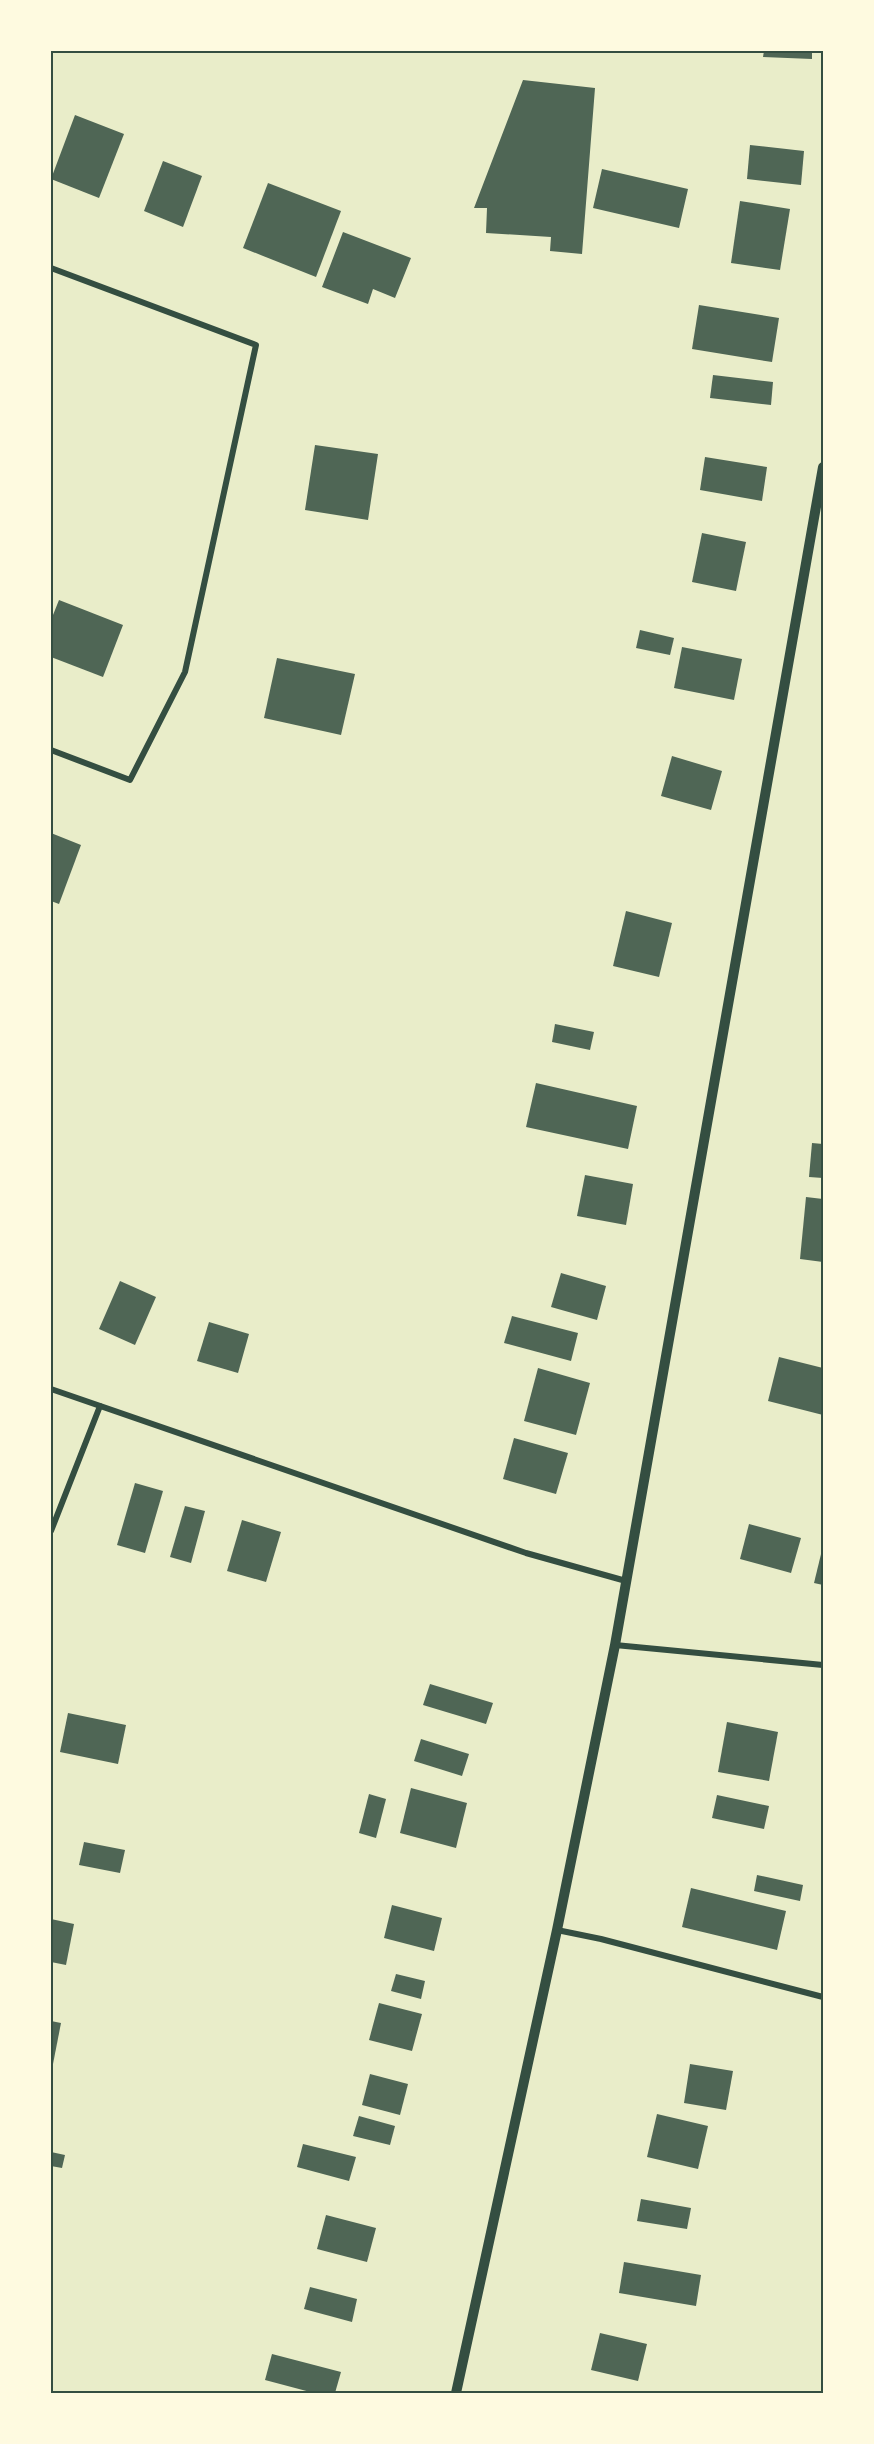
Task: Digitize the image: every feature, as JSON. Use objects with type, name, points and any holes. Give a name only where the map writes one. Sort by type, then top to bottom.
[{"type":"street","points":[[51,268],[256,345],[185,672],[130,780],[51,750]]},
{"type":"street","points":[[456,2393],[557,1930],[615,1644],[823,467]]},
{"type":"street","points":[[51,1389],[526,1553],[626,1581]]},
{"type":"street","points":[[51,1531],[100,1406]]},
{"type":"street","points":[[615,1644],[823,1665]]},
{"type":"street","points":[[557,1930],[601,1939],[823,1997]]},
{"type":"building","points":[[764,51],[812,51],[812,59],[763,57]]},
{"type":"building","points":[[523,80],[595,88],[582,254],[550,251],[551,237],[486,233],[487,208],[474,208]]},
{"type":"building","points":[[75,115],[124,134],[99,198],[51,179]]},
{"type":"building","points":[[750,145],[804,151],[801,185],[747,179]]},
{"type":"building","points":[[163,161],[202,176],[183,227],[144,211]]},
{"type":"building","points":[[602,169],[688,189],[679,228],[593,208]]},
{"type":"building","points":[[268,183],[341,211],[316,277],[243,248]]},
{"type":"building","points":[[740,201],[790,209],[780,270],[731,263]]},
{"type":"building","points":[[343,232],[411,258],[395,298],[373,289],[368,304],[322,287]]},
{"type":"building","points":[[699,305],[779,318],[772,362],[692,349]]},
{"type":"building","points":[[713,375],[773,382],[771,405],[710,398]]},
{"type":"building","points":[[315,445],[378,454],[368,520],[305,510]]},
{"type":"building","points":[[705,457],[767,467],[762,501],[700,490]]},
{"type":"building","points":[[702,533],[746,542],[736,591],[692,582]]},
{"type":"building","points":[[59,600],[123,625],[103,677],[51,657],[51,620]]},
{"type":"building","points":[[640,630],[674,638],[670,655],[636,648]]},
{"type":"building","points":[[682,647],[742,659],[734,700],[674,688]]},
{"type":"building","points":[[277,658],[355,674],[341,735],[264,718]]},
{"type":"building","points":[[672,756],[722,771],[711,810],[661,796]]},
{"type":"building","points":[[51,833],[81,845],[59,904],[51,901]]},
{"type":"building","points":[[626,911],[672,923],[659,977],[613,966]]},
{"type":"building","points":[[555,1024],[594,1032],[590,1050],[552,1042]]},
{"type":"building","points":[[536,1083],[637,1106],[628,1149],[526,1127]]},
{"type":"building","points":[[812,1143],[823,1144],[823,1178],[809,1177]]},
{"type":"building","points":[[585,1175],[633,1184],[626,1225],[577,1216]]},
{"type":"building","points":[[806,1197],[823,1199],[823,1262],[800,1259]]},
{"type":"building","points":[[561,1273],[606,1286],[597,1320],[551,1307]]},
{"type":"building","points":[[120,1281],[156,1297],[135,1345],[99,1329]]},
{"type":"building","points":[[512,1316],[578,1333],[571,1361],[504,1343]]},
{"type":"building","points":[[209,1322],[249,1334],[238,1373],[197,1361]]},
{"type":"building","points":[[779,1357],[823,1368],[823,1415],[768,1401]]},
{"type":"building","points":[[538,1368],[590,1383],[576,1435],[524,1421]]},
{"type":"building","points":[[514,1438],[568,1453],[556,1494],[503,1479]]},
{"type":"building","points":[[135,1483],[163,1491],[145,1553],[117,1545]]},
{"type":"building","points":[[185,1506],[205,1511],[191,1563],[170,1557]]},
{"type":"building","points":[[242,1520],[281,1532],[266,1582],[227,1571]]},
{"type":"building","points":[[749,1524],[801,1538],[791,1573],[740,1559]]},
{"type":"building","points":[[823,1550],[823,1585],[814,1583]]},
{"type":"building","points":[[430,1684],[493,1703],[486,1724],[423,1705]]},
{"type":"building","points":[[68,1713],[126,1725],[118,1764],[60,1752]]},
{"type":"building","points":[[727,1722],[778,1732],[769,1781],[718,1772]]},
{"type":"building","points":[[421,1739],[469,1754],[462,1776],[414,1761]]},
{"type":"building","points":[[411,1788],[467,1803],[456,1848],[400,1833]]},
{"type":"building","points":[[369,1794],[386,1799],[376,1838],[359,1833]]},
{"type":"building","points":[[717,1795],[769,1806],[764,1829],[712,1818]]},
{"type":"building","points":[[84,1842],[125,1850],[120,1873],[79,1865]]},
{"type":"building","points":[[757,1875],[803,1885],[800,1901],[754,1891]]},
{"type":"building","points":[[691,1888],[786,1911],[777,1950],[682,1927]]},
{"type":"building","points":[[392,1905],[442,1918],[434,1951],[384,1938]]},
{"type":"building","points":[[51,1919],[74,1924],[66,1965],[51,1962]]},
{"type":"building","points":[[396,1974],[425,1981],[421,1999],[391,1991]]},
{"type":"building","points":[[379,2003],[422,2014],[412,2051],[369,2040]]},
{"type":"building","points":[[51,2021],[61,2023],[53,2064],[51,2064]]},
{"type":"building","points":[[690,2064],[733,2071],[726,2110],[684,2103]]},
{"type":"building","points":[[370,2074],[408,2084],[400,2115],[362,2105]]},
{"type":"building","points":[[657,2114],[708,2126],[698,2169],[647,2157]]},
{"type":"building","points":[[359,2116],[395,2126],[390,2145],[353,2136]]},
{"type":"building","points":[[303,2144],[356,2157],[349,2181],[297,2167]]},
{"type":"building","points":[[51,2152],[65,2155],[62,2168],[51,2166]]},
{"type":"building","points":[[641,2199],[691,2208],[687,2229],[637,2221]]},
{"type":"building","points":[[326,2215],[376,2228],[367,2262],[317,2249]]},
{"type":"building","points":[[624,2262],[701,2275],[696,2306],[619,2293]]},
{"type":"building","points":[[310,2287],[357,2299],[352,2322],[304,2309]]},
{"type":"building","points":[[600,2333],[647,2344],[638,2381],[591,2370]]},
{"type":"building","points":[[272,2354],[341,2372],[335,2393],[314,2393],[265,2380]]}]
